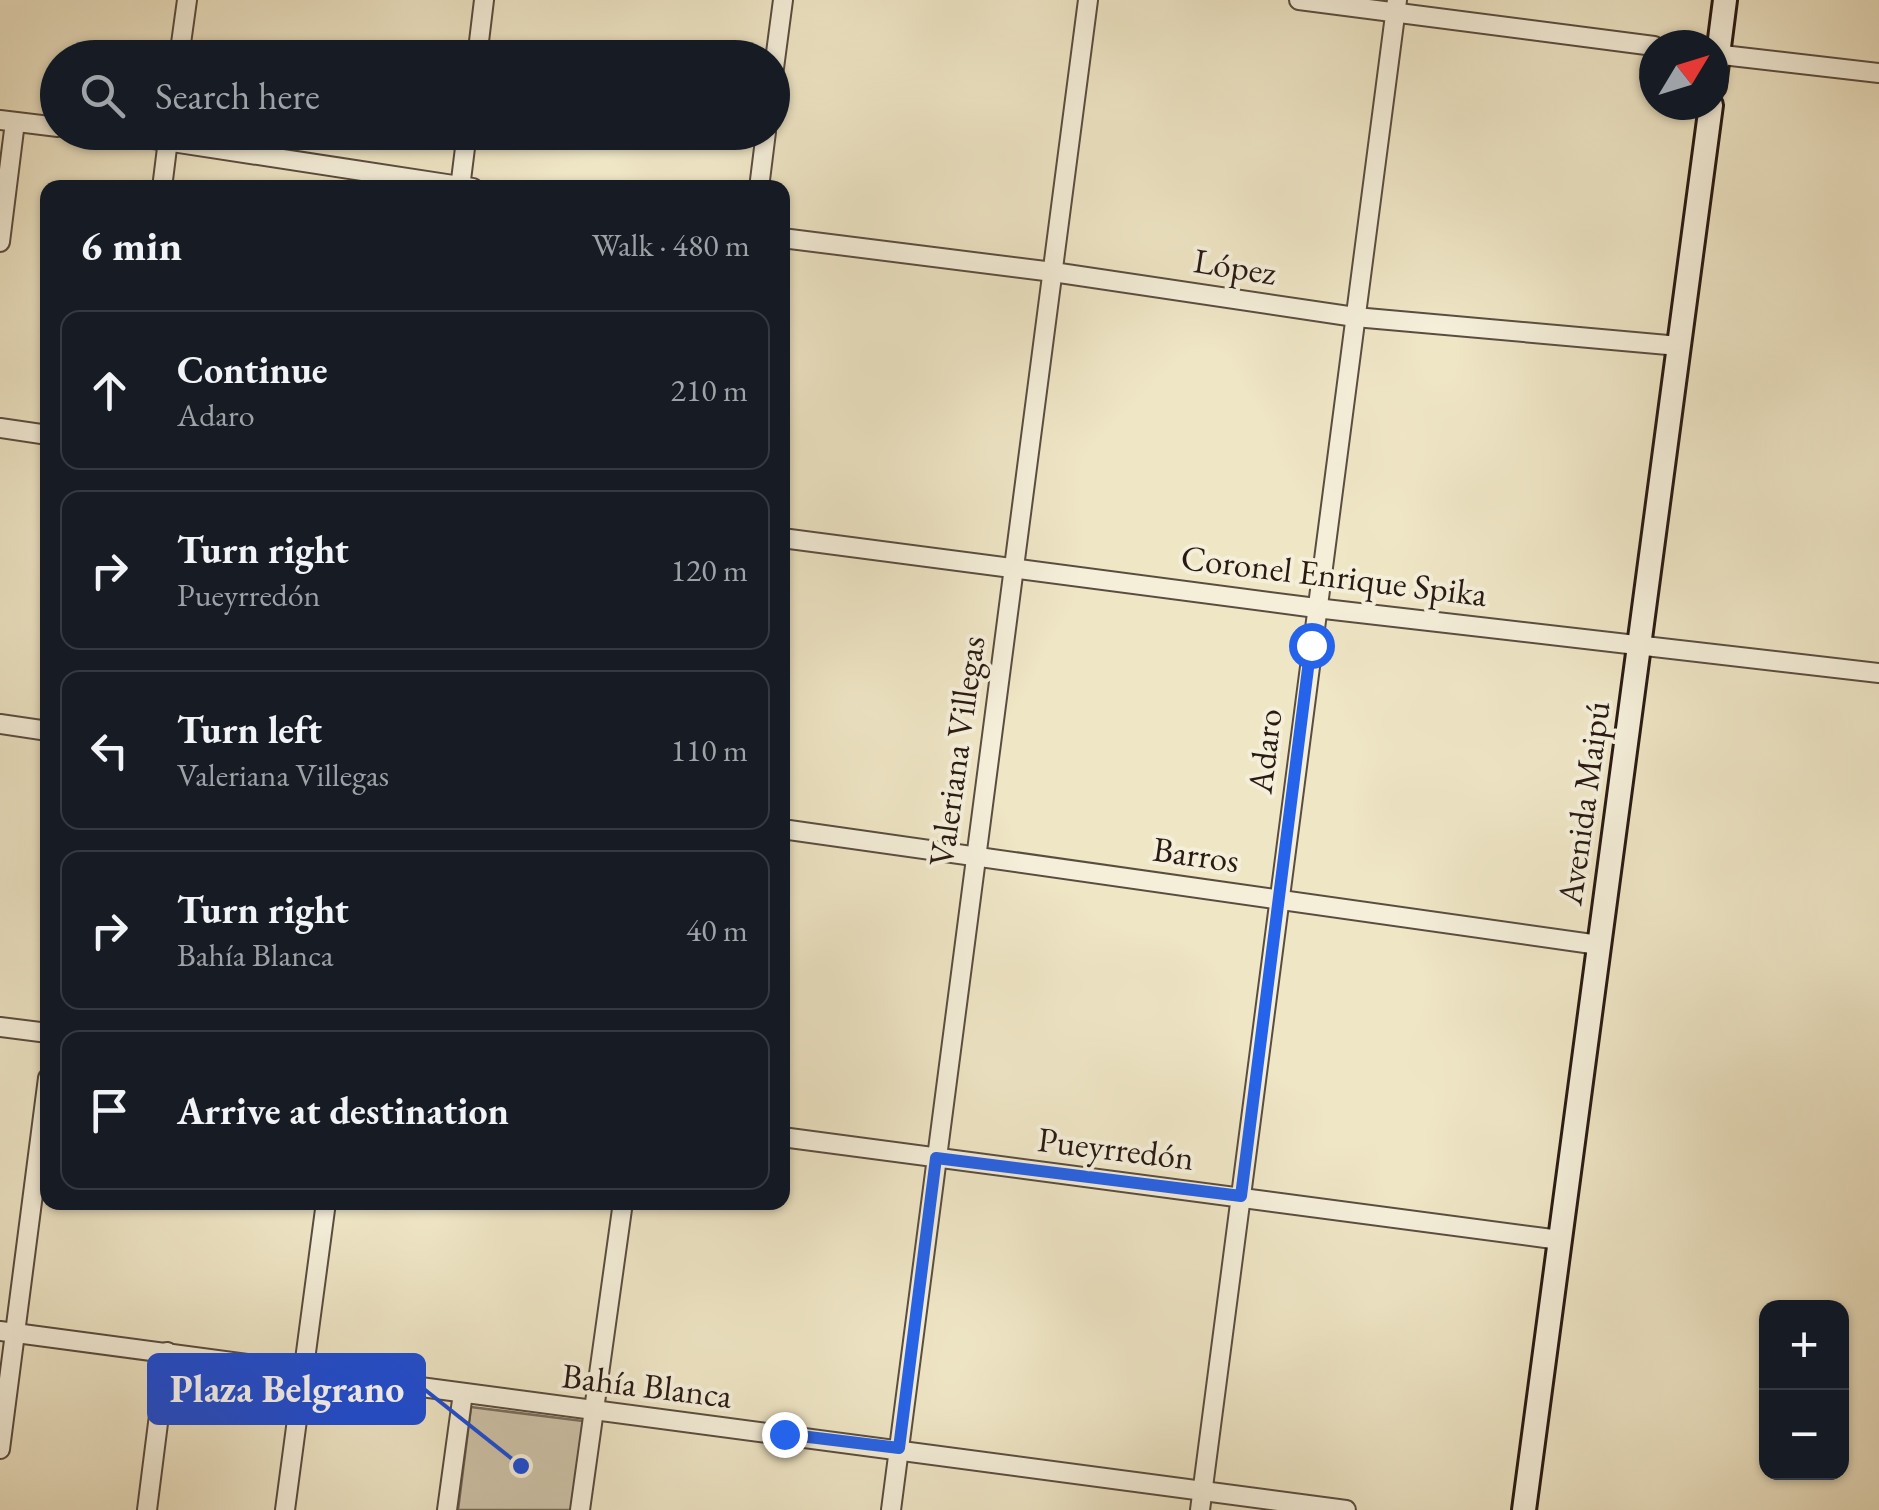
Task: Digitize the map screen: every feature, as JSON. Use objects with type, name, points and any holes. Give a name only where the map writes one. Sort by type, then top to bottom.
[{"type":"main road","points":[[1720,30],[1726,0]]},
{"type":"main road","name":"Avenida Maipú","points":[[1524,1510],[1710,120]]},
{"type":"street","points":[[182,40],[188,0]]},
{"type":"street","points":[[479,40],[484,0]]},
{"type":"street","points":[[778,40],[784,0]]},
{"type":"street","name":"Valeriana Villegas","points":[[891,1510],[1088,0]]},
{"type":"street","points":[[1299,0],[1396,6],[1639,44]]},
{"type":"street","name":"Adaro","points":[[1201,1501],[1396,6]]},
{"type":"street","points":[[1729,56],[1879,73]]},
{"type":"street","points":[[0,242],[7,121],[40,125]]},
{"type":"street","points":[[163,180],[167,150]]},
{"type":"street","points":[[250,150],[424,180]]},
{"type":"street","points":[[464,180],[466,150]]},
{"type":"street","points":[[760,180],[764,150]]},
{"type":"street","name":"López","points":[[790,239],[1052,272],[1355,318],[1679,346]]},
{"type":"street","points":[[0,428],[40,434]]},
{"type":"street","name":"Coronel Enrique Spika","points":[[790,539],[1316,608],[1879,673]]},
{"type":"street","points":[[0,724],[40,729]]},
{"type":"street","name":"Barros","points":[[790,831],[1600,945]]},
{"type":"street","points":[[0,1027],[40,1032]]},
{"type":"street","points":[[0,1449],[8,1332],[40,1129]]},
{"type":"street","name":"Pueyrredón","points":[[790,1138],[1560,1240]]},
{"type":"street","points":[[285,1510],[325,1210]]},
{"type":"street","points":[[580,1510],[622,1210]]},
{"type":"street","name":"Bahía Blanca","points":[[8,1332],[899,1448],[1201,1501],[1346,1510]]},
{"type":"street","points":[[147,1510],[166,1352]]},
{"type":"street","points":[[447,1510],[463,1393]]},
{"type":"shaded area","points":[[471,1407],[583,1421],[572,1510],[458,1510]]},
{"type":"place","name":"Plaza Belgrano","points":[[521,1466]]},
{"type":"route","points":[[784,1434],[899,1448],[936,1158],[1241,1196],[1311,645]]}]
